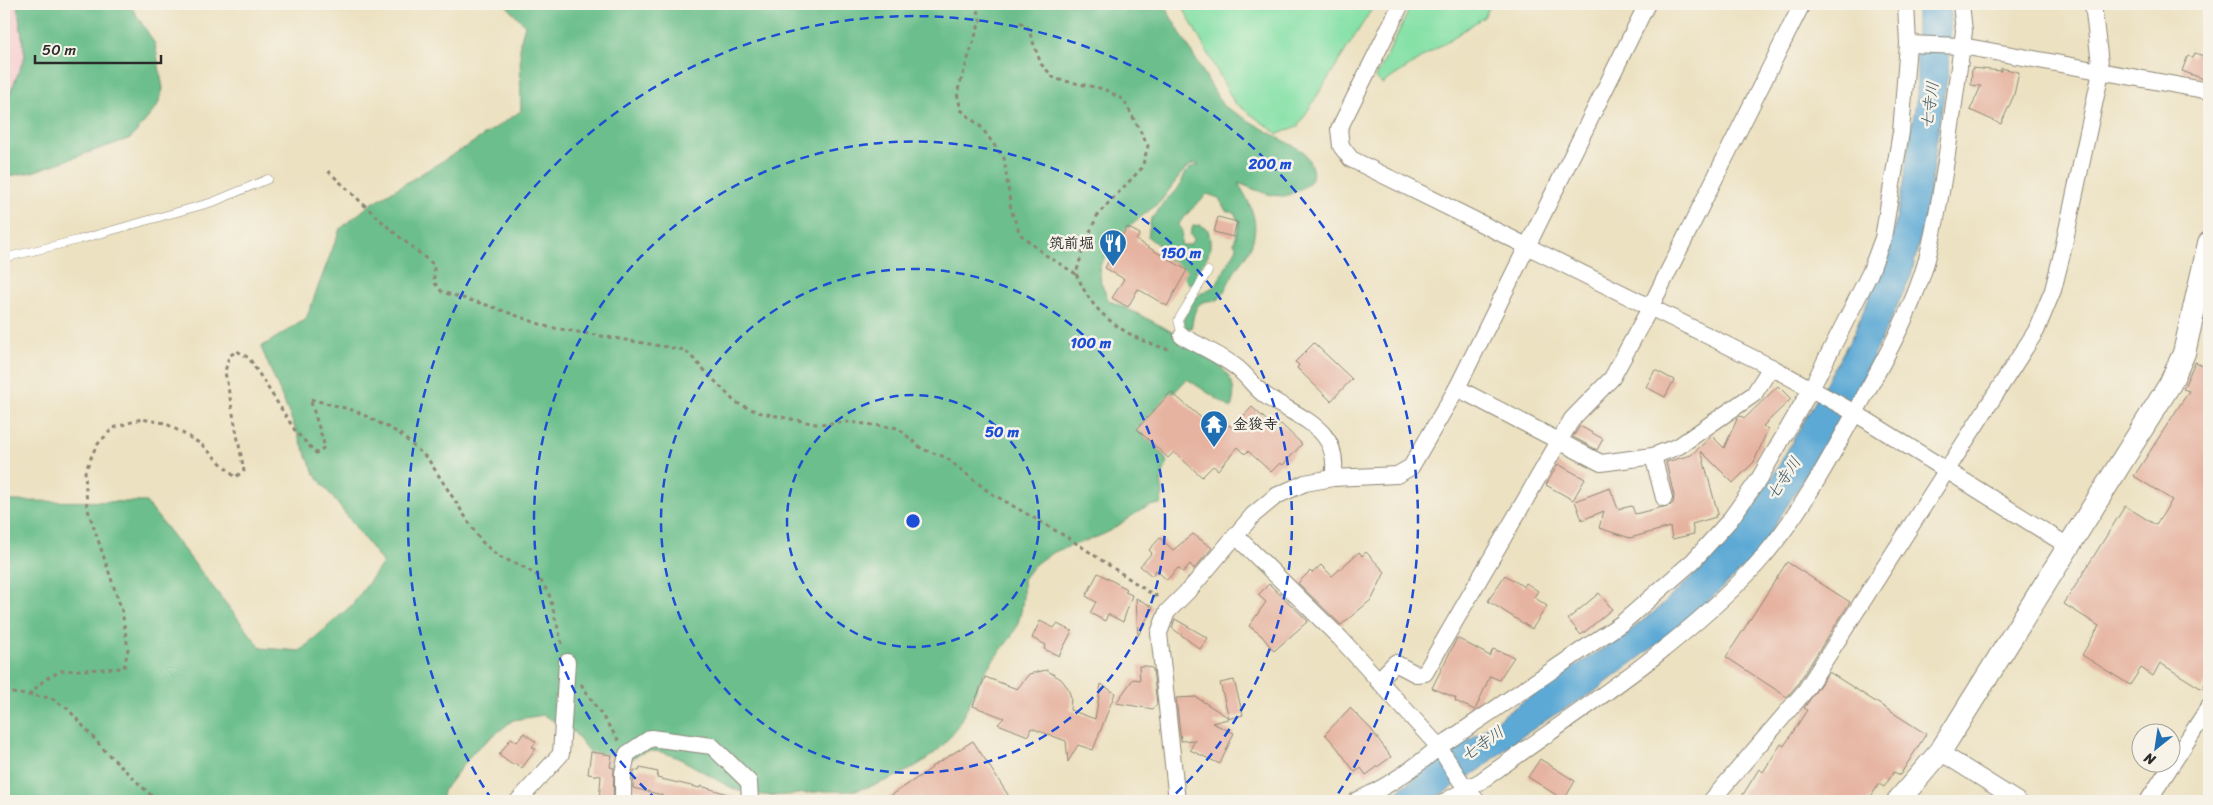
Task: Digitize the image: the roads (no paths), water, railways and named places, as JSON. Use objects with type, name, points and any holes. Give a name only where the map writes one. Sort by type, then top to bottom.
[{"type":"street","points":[[1401,4],[1339,130],[1341,146],[1351,159],[1771,367],[1855,414],[2068,546]]},
{"type":"street","points":[[1176,801],[1160,633],[1167,612],[1191,588],[1253,514],[1276,496],[1305,482],[1332,478],[1397,475],[1411,467],[1457,388],[1647,4]]},
{"type":"street","points":[[1378,681],[1395,663],[1416,674],[1424,673],[1558,440],[1572,419],[1612,378],[1650,308],[1802,4]]},
{"type":"street","points":[[1356,801],[1380,790],[1441,752],[1622,623],[1693,561],[1729,521],[1759,479],[1811,389],[1870,273],[1883,238],[1901,132],[1912,43],[1906,4]]},
{"type":"street","points":[[1446,801],[1481,781],[1680,638],[1757,564],[1772,546],[1813,484],[1855,414],[1889,350],[1911,301],[1929,252],[1944,168],[1956,46],[1964,31],[1961,4]]},
{"type":"street","points":[[1711,801],[1806,691],[2036,331],[2053,290],[2101,72],[2092,4]]},
{"type":"street","points":[[1912,43],[1956,46],[2209,91]]},
{"type":"street","points":[[1898,801],[1940,752],[2170,384],[2184,353],[2209,243]]},
{"type":"street","points":[[1189,340],[1236,366],[1265,396],[1302,416],[1325,435],[1333,448],[1336,462],[1332,478]]},
{"type":"street","points":[[1457,388],[1601,463],[1653,456],[1679,446],[1754,394],[1771,367]]},
{"type":"street","points":[[1653,456],[1664,498]]},
{"type":"street","points":[[1236,536],[1340,638],[1441,752],[1468,790]]},
{"type":"street","points":[[518,801],[560,754],[567,662]]},
{"type":"street","points":[[2148,801],[2208,713]]},
{"type":"street","points":[[623,801],[627,754],[651,738],[712,746],[749,782],[750,801]]},
{"type":"street","points":[[1940,752],[2018,801]]},
{"type":"lane","points":[[4,258],[78,240],[214,202],[268,179]]},
{"type":"lane","points":[[1189,340],[1178,320],[1208,271]]},
{"type":"water","name":"七寺川","points":[[1917,4],[1948,4],[1951,15],[1949,68],[1939,123],[1928,205],[1911,276],[1852,402],[1755,557],[1684,624],[1591,694],[1554,715],[1518,739],[1481,769],[1430,801],[1383,801],[1562,674],[1619,639],[1654,612],[1716,555],[1733,536],[1774,474],[1853,335],[1890,250],[1917,95]]},
{"type":"place","name":"筑前堀","points":[[1113,267]]},
{"type":"place","name":"金狻寺","points":[[1214,448]]}]
